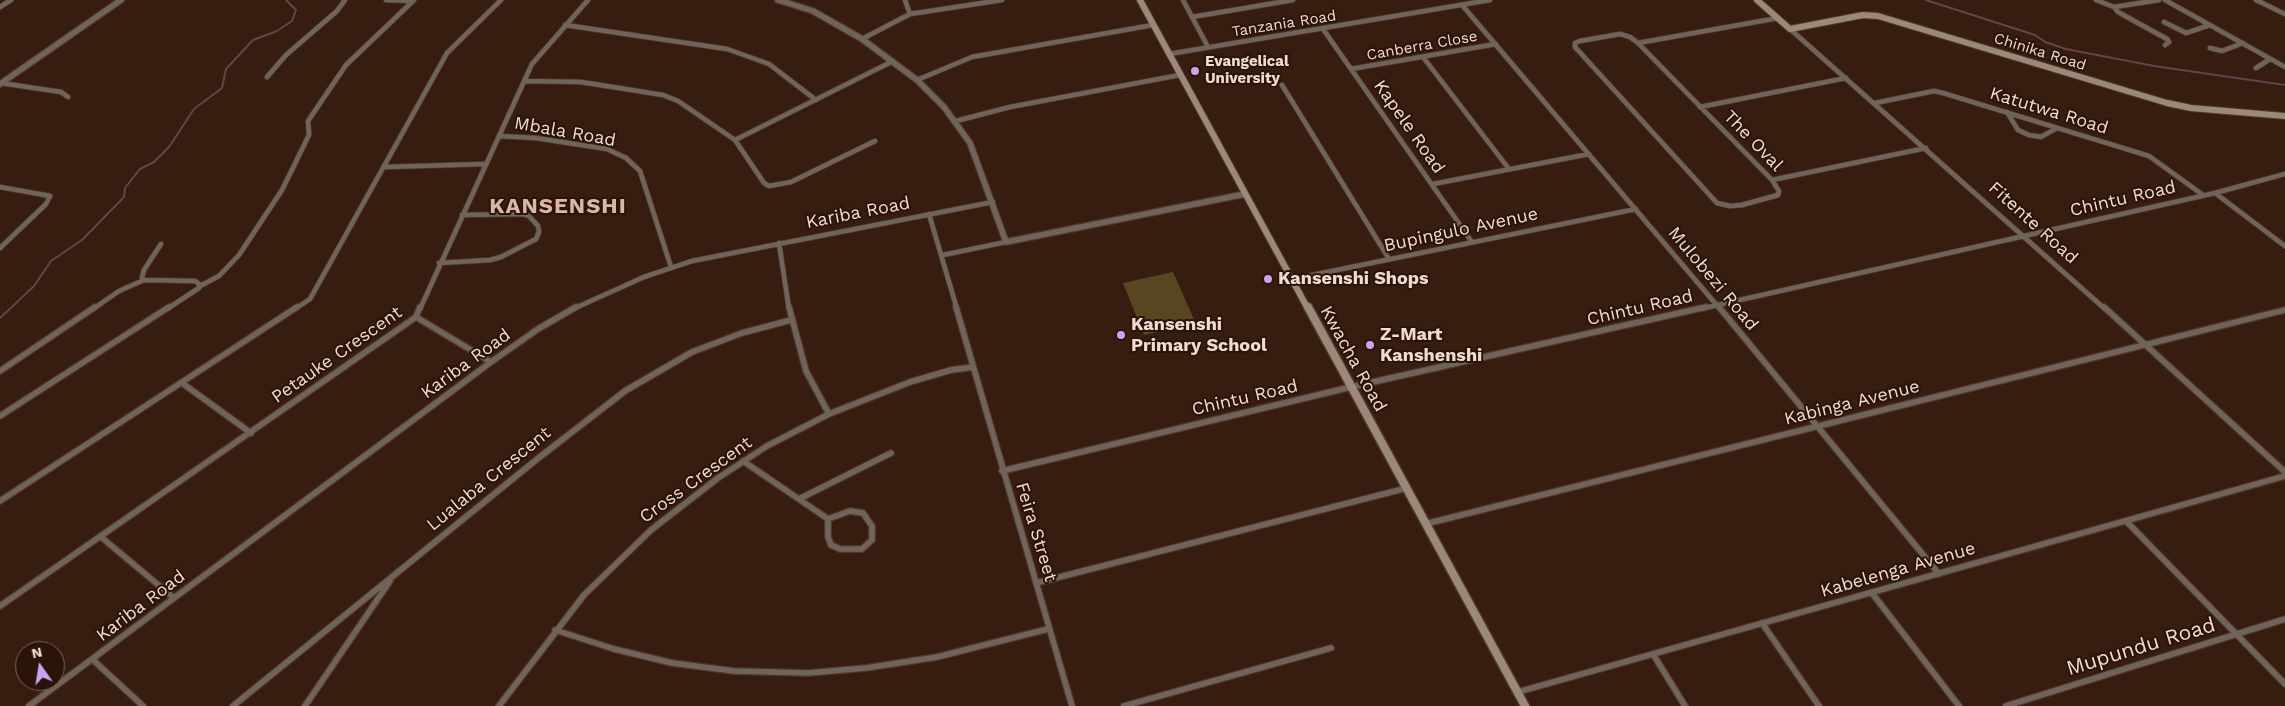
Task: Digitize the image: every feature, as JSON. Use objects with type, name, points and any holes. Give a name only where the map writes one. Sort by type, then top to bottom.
[{"type":"main road","name":"Kwacha Road","points":[[1140,0],[1408,488],[1425,524],[1525,706]]},
{"type":"main road","name":"Fitente Road","points":[[1758,0],[1790,29]]},
{"type":"main road","name":"Chinika Road","points":[[1790,29],[1863,15],[1878,16],[2167,103],[2191,108],[2285,116]]},
{"type":"street","points":[[0,7],[11,0]]},
{"type":"street","points":[[1,83],[120,0]]},
{"type":"street","points":[[267,77],[286,56],[337,11],[345,0]]},
{"type":"street","points":[[386,0],[413,0]]},
{"type":"street","points":[[0,416],[200,286],[219,276],[240,255],[282,190],[302,153],[309,135],[308,122],[346,65],[413,0]]},
{"type":"street","points":[[0,501],[312,297],[447,53],[501,0]]},
{"type":"street","name":"Petauke Crescent","points":[[0,606],[416,318],[439,263],[535,58],[588,0]]},
{"type":"street","points":[[778,0],[813,11],[862,39],[917,80],[956,121],[970,143],[1006,242]]},
{"type":"street","points":[[905,0],[910,14]]},
{"type":"street","points":[[862,39],[910,14],[1002,0]]},
{"type":"street","points":[[1183,0],[1208,47]]},
{"type":"street","points":[[1192,17],[1293,0]]},
{"type":"street","name":"Tanzania Road","points":[[1170,54],[1490,0]]},
{"type":"street","points":[[2096,0],[2124,7],[2159,0]]},
{"type":"street","points":[[2166,0],[2285,67]]},
{"type":"street","points":[[2256,0],[2285,14]]},
{"type":"street","name":"Mulobezi Road","points":[[1462,5],[1717,305],[1939,574]]},
{"type":"street","points":[[2114,6],[2118,12],[2167,38],[2169,42],[2165,45]]},
{"type":"street","points":[[1638,43],[1778,18]]},
{"type":"street","points":[[2164,22],[2186,33],[2210,25]]},
{"type":"street","points":[[566,25],[727,49],[769,64],[816,100]]},
{"type":"street","points":[[917,80],[972,57],[1153,25]]},
{"type":"street","name":"Kapele Road","points":[[1323,29],[1472,242]]},
{"type":"street","name":"Fitente Road","points":[[1790,29],[2024,235],[2285,472]]},
{"type":"street","name":"The Oval","points":[[1620,34],[1630,37],[1700,106],[1772,180],[1779,191],[1772,198],[1730,206],[1717,202],[1574,47],[1575,43],[1620,34]]},
{"type":"street","name":"Canberra Close","points":[[1352,69],[1496,44]]},
{"type":"street","points":[[2210,48],[2222,51],[2243,44]]},
{"type":"street","points":[[1424,57],[1508,169]]},
{"type":"street","points":[[2256,68],[2270,59]]},
{"type":"street","points":[[735,140],[893,61]]},
{"type":"street","points":[[956,121],[1010,107],[1180,75]]},
{"type":"street","points":[[1700,106],[1846,78]]},
{"type":"street","points":[[525,81],[581,82],[663,95],[688,106],[735,140],[764,182],[769,186],[791,182],[875,141]]},
{"type":"street","points":[[1,83],[61,92],[68,97]]},
{"type":"street","points":[[1282,85],[1389,259]]},
{"type":"street","name":"Katutwa Road","points":[[1875,103],[1939,92],[2150,156],[2203,195]]},
{"type":"street","points":[[2007,112],[2018,130],[2029,135],[2042,137],[2057,128]]},
{"type":"street","name":"Mbala Road","points":[[499,136],[599,148],[626,158],[640,171],[671,267]]},
{"type":"street","points":[[1772,180],[1926,148]]},
{"type":"street","points":[[1433,184],[1588,154]]},
{"type":"street","points":[[384,166],[485,164]]},
{"type":"street","name":"Chintu Road","points":[[1002,471],[1351,387],[2203,195],[2285,174]]},
{"type":"street","points":[[0,187],[50,196],[46,204],[0,248]]},
{"type":"street","points":[[2216,192],[2285,246]]},
{"type":"street","points":[[942,256],[1245,194]]},
{"type":"street","name":"Kariba Road","points":[[29,706],[491,362],[538,329],[578,306],[613,289],[671,267],[779,243],[993,202]]},
{"type":"street","name":"Bupingulo Avenue","points":[[1293,279],[1636,209]]},
{"type":"street","points":[[439,263],[490,260],[501,257],[536,239],[539,232],[538,226],[529,216],[523,214],[462,215]]},
{"type":"street","name":"Feira Street","points":[[928,214],[942,256],[1002,471],[1072,706]]},
{"type":"street","points":[[779,243],[791,320],[806,371],[829,414]]},
{"type":"street","points":[[144,280],[142,277],[144,270],[160,244]]},
{"type":"street","points":[[0,371],[119,291],[144,280],[196,281],[200,286]]},
{"type":"street","name":"Kabinga Avenue","points":[[1425,524],[2285,310]]},
{"type":"street","points":[[416,318],[491,362]]},
{"type":"street","name":"Lualaba Crescent","points":[[233,706],[603,406],[645,378],[692,352],[718,342],[791,320]]},
{"type":"street","name":"Cross Crescent","points":[[499,706],[555,630],[584,595],[650,530],[691,497],[743,461],[829,414],[910,382],[950,370],[973,366]]},
{"type":"street","points":[[182,383],[251,433]]},
{"type":"street","points":[[799,499],[891,453]]},
{"type":"street","points":[[743,461],[828,520]]},
{"type":"street","name":"Kabelenga Avenue","points":[[1518,692],[2285,476]]},
{"type":"street","points":[[1036,583],[1408,488]]},
{"type":"street","points":[[850,511],[862,513],[872,526],[872,540],[862,549],[840,549],[832,544],[828,538],[828,520],[850,511]]},
{"type":"street","points":[[2127,522],[2285,684]]},
{"type":"street","points":[[101,537],[174,598]]},
{"type":"street","points":[[305,706],[367,612],[395,574]]},
{"type":"street","points":[[1872,593],[1958,706]]},
{"type":"street","points":[[356,606],[367,612]]},
{"type":"street","name":"Mupundu Road","points":[[2006,706],[2285,619]]},
{"type":"street","points":[[1762,623],[1818,706]]},
{"type":"street","points":[[555,630],[614,650],[672,663],[734,671],[808,673],[866,668],[936,657],[1048,629]]},
{"type":"street","points":[[1124,706],[1331,648]]},
{"type":"street","points":[[1653,654],[1685,706]]},
{"type":"street","points":[[92,659],[143,706]]},
{"type":"shaded area","points":[[1173,272],[1196,324],[1144,335],[1123,283]]},
{"type":"waterway","points":[[0,318],[34,286],[51,261],[82,240],[124,197],[125,188],[140,169],[154,162],[169,147],[194,109],[222,88],[226,69],[253,40],[277,31],[292,21],[296,10],[286,0]]},
{"type":"waterway","points":[[1926,0],[2035,35],[2045,42],[2066,49],[2154,66],[2285,85]]},
{"type":"place","name":"Evangelical University","points":[[1195,71]]},
{"type":"place","name":"Kansenshi Shops","points":[[1268,279]]},
{"type":"place","name":"Kansenshi Primary School","points":[[1121,335]]},
{"type":"place","name":"Z-Mart Kanshenshi","points":[[1370,345]]},
{"type":"district","name":"KANSENSHI","points":[[558,207]]}]
